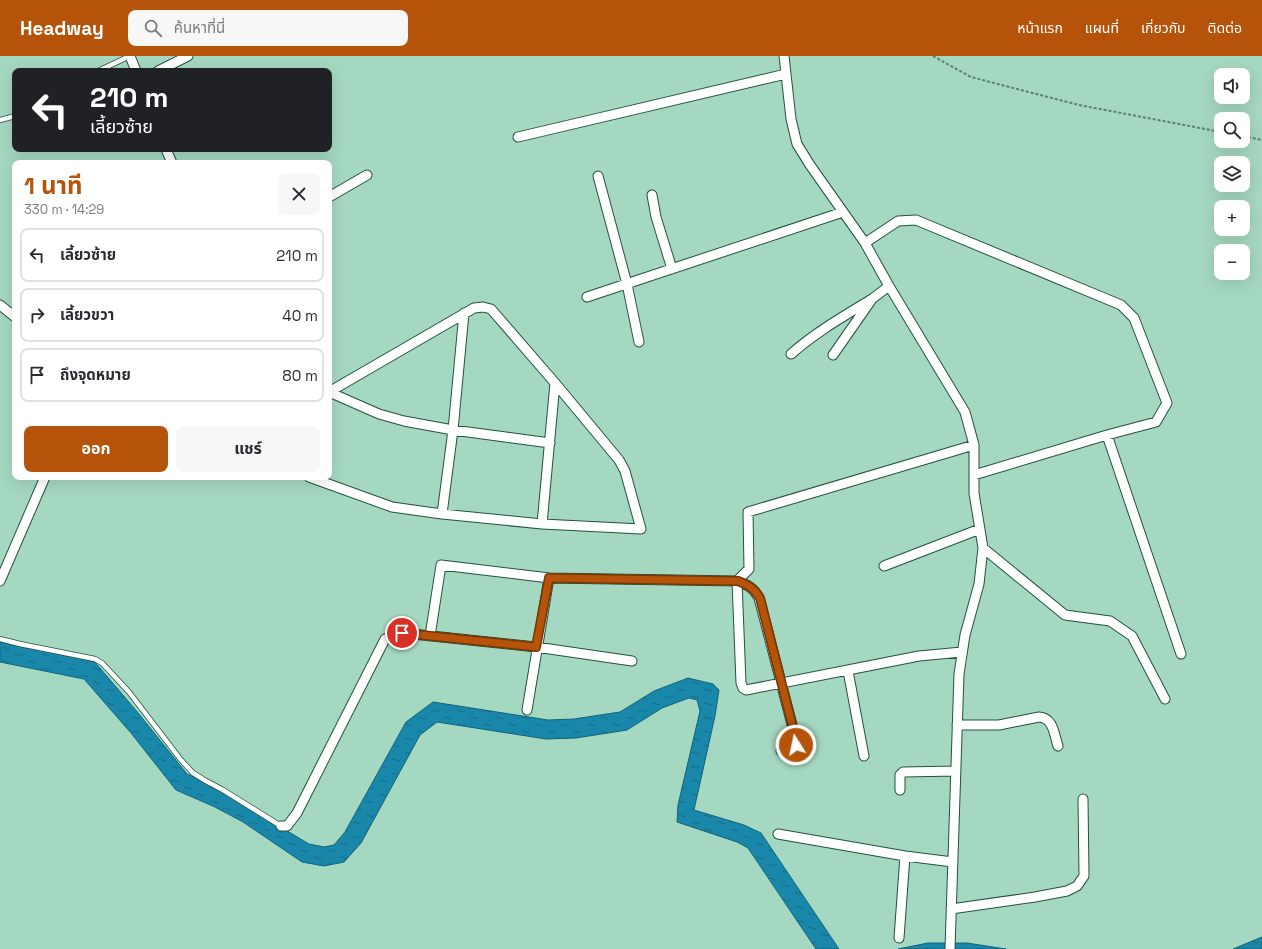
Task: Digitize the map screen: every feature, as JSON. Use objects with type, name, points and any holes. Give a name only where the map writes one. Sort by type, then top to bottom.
[{"type":"street","points":[[130,56],[135,68]]},
{"type":"street","points":[[164,68],[188,56]]},
{"type":"street","points":[[784,56],[791,119],[797,144],[865,243],[889,286],[966,412],[974,445],[974,493],[984,548],[979,584],[966,634],[959,674],[950,944]]},
{"type":"street","points":[[518,137],[786,74]]},
{"type":"street","points":[[332,195],[367,175]]},
{"type":"street","points":[[598,176],[627,284],[639,342]]},
{"type":"street","points":[[652,195],[656,217],[672,269]]},
{"type":"street","points":[[587,297],[843,212]]},
{"type":"street","points":[[865,243],[898,221],[916,220],[1121,305],[1134,318],[1167,403],[1156,422],[1107,435],[974,475]]},
{"type":"street","points":[[791,354],[820,331],[872,299],[889,286]]},
{"type":"street","points":[[833,355],[872,299]]},
{"type":"street","points":[[0,305],[12,315]]},
{"type":"street","points":[[317,480],[392,508],[542,524],[641,529],[625,471],[619,460],[491,309],[483,307],[474,308],[464,313],[332,390]]},
{"type":"street","points":[[442,514],[453,430],[464,313]]},
{"type":"street","points":[[542,524],[555,383]]},
{"type":"street","points":[[332,393],[379,414],[404,421],[453,430],[550,443]]},
{"type":"street","points":[[1107,435],[1181,654]]},
{"type":"street","points":[[962,652],[919,656],[746,690],[741,686],[738,581],[749,569],[748,512],[974,445]]},
{"type":"street","points":[[0,581],[44,480]]},
{"type":"street","points":[[884,566],[980,529]]},
{"type":"street","points":[[984,548],[1065,615],[1110,621],[1132,636],[1165,699]]},
{"type":"street","points":[[430,636],[441,565],[549,578],[738,581],[750,586],[755,590],[760,598],[782,683],[796,745],[794,748],[781,751]]},
{"type":"street","points":[[527,710],[536,647],[549,578]]},
{"type":"street","points":[[281,826],[287,826],[297,813],[385,640],[402,633],[536,647],[632,661]]},
{"type":"street","points":[[848,670],[864,756]]},
{"type":"street","points":[[957,725],[999,725],[1042,717],[1051,723],[1058,746]]},
{"type":"street","points":[[900,790],[900,775],[903,772],[956,771]]},
{"type":"street","points":[[951,909],[1067,891],[1077,886],[1084,876],[1083,799]]},
{"type":"street","points":[[778,834],[905,856],[953,862]]},
{"type":"street","points":[[899,938],[905,856]]},
{"type":"lane","points":[[104,68],[130,56]]},
{"type":"lane","points":[[0,120],[12,117]]},
{"type":"lane","points":[[0,639],[95,659],[102,663],[129,692],[181,760],[193,773],[224,790],[281,826]]},
{"type":"path","points":[[933,56],[971,77],[1079,105],[1214,131]]},
{"type":"path","points":[[1250,137],[1262,140]]},
{"type":"water","points":[[0,642],[94,661],[187,774],[223,790],[250,809],[309,844],[324,847],[334,845],[345,832],[406,722],[433,702],[548,720],[574,719],[620,712],[654,691],[688,678],[713,684],[719,690],[715,716],[694,810],[744,825],[761,833],[839,949],[816,949],[748,848],[737,842],[677,822],[678,805],[700,711],[697,700],[689,698],[662,708],[627,730],[576,738],[546,739],[437,722],[420,735],[361,843],[344,862],[324,866],[302,862],[243,822],[215,807],[176,790],[131,733],[84,679],[0,662]]},
{"type":"water","points":[[1262,937],[1262,949],[1233,949]]},
{"type":"water","points":[[928,943],[967,943],[1006,949],[898,949]]},
{"type":"route","points":[[402,633],[536,647],[549,578],[738,581],[750,586],[755,590],[760,598],[796,745]]}]
